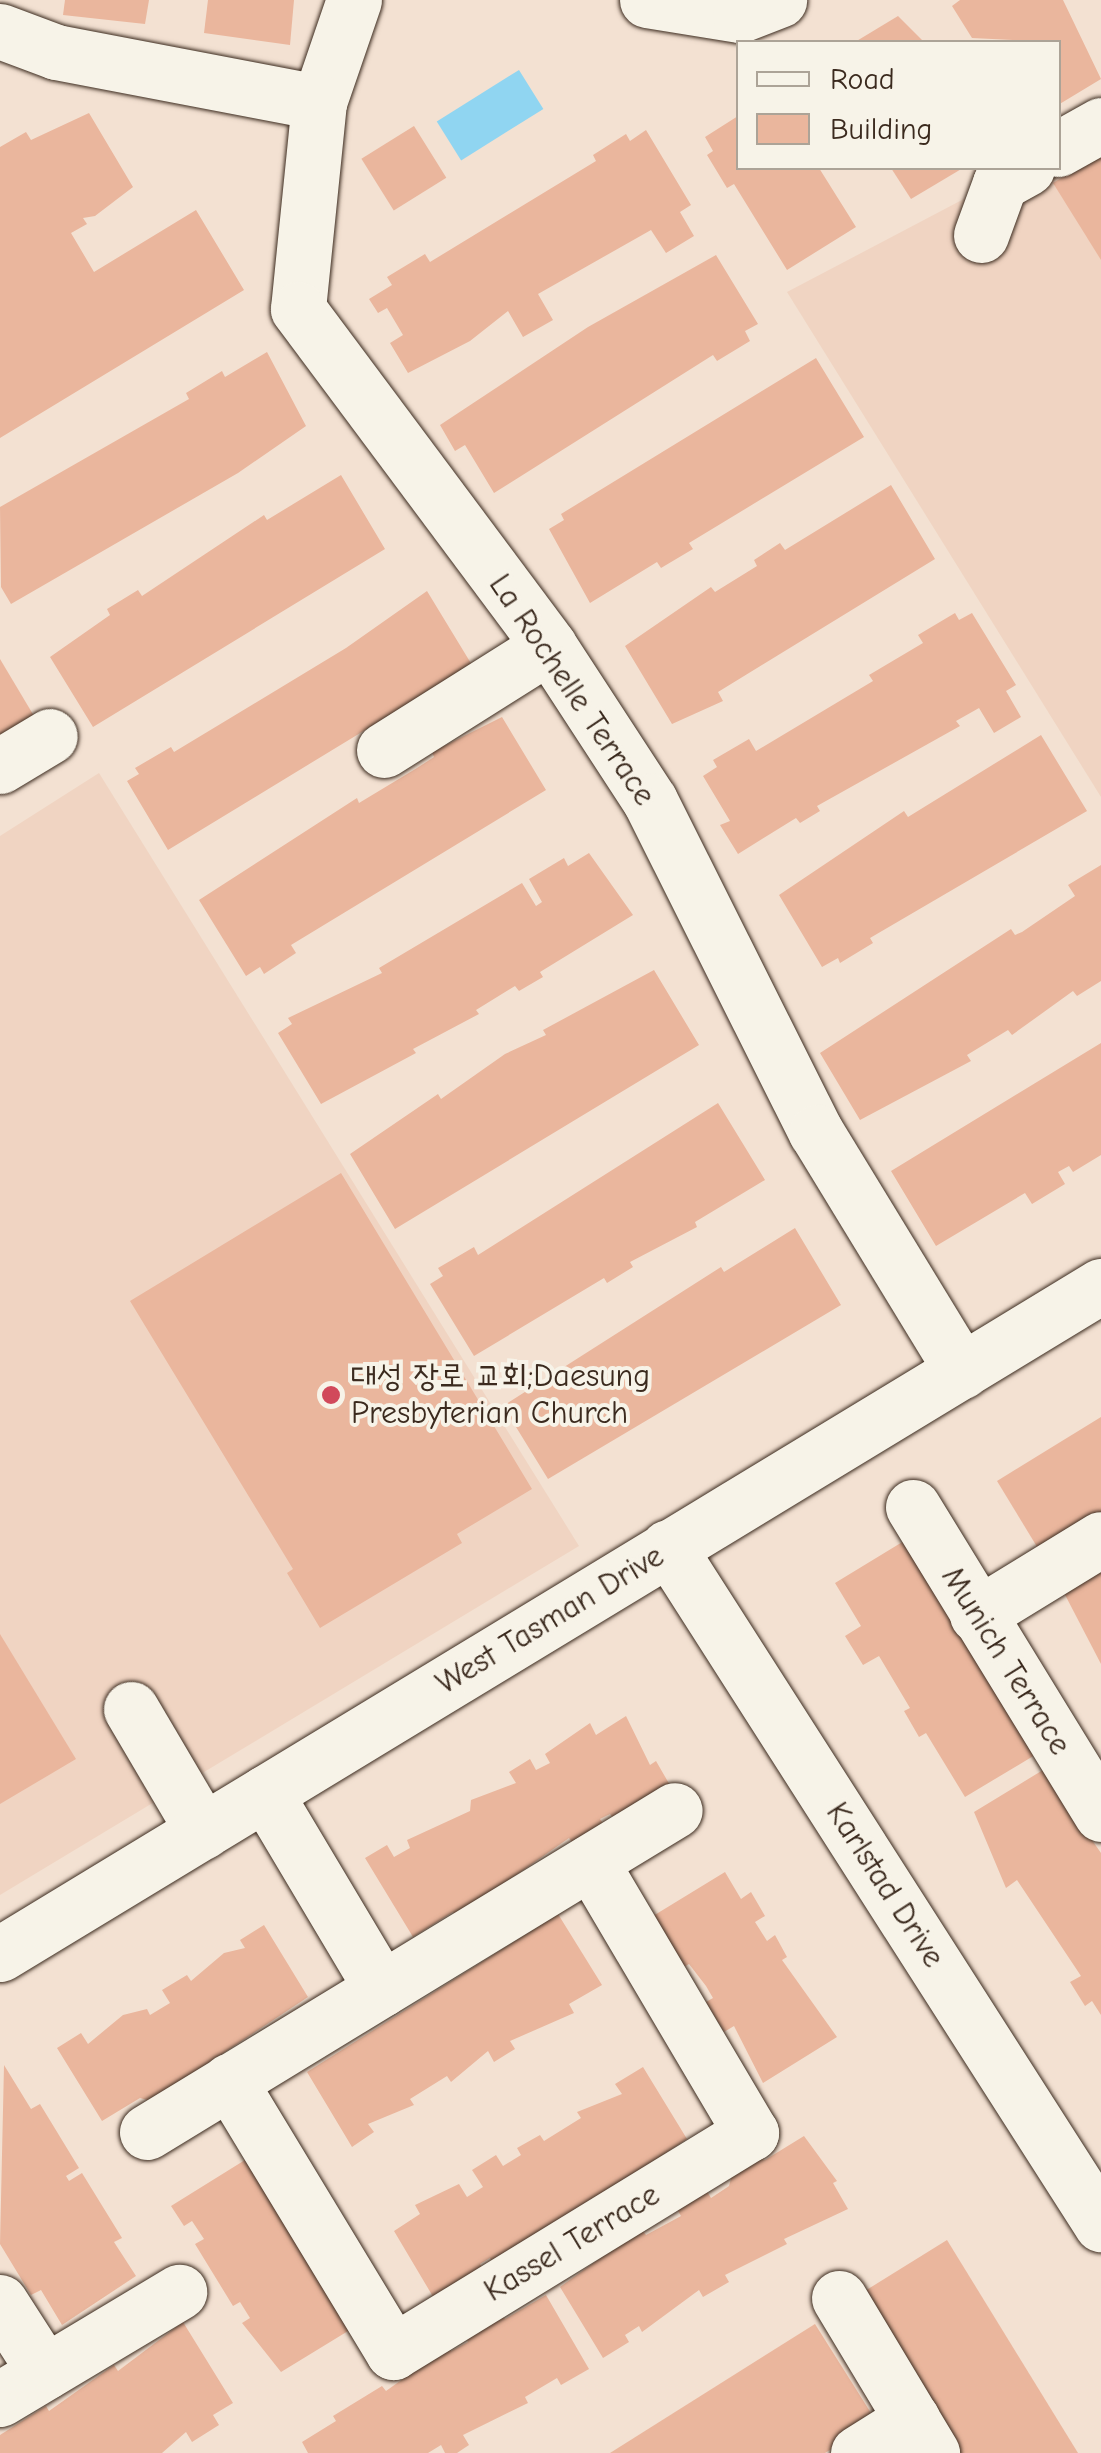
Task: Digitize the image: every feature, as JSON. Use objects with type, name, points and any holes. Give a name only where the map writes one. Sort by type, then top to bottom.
[{"type":"street","name":"La Rochelle Terrace","points":[[354,0],[318,102],[298,309],[548,646],[650,802],[816,1132],[962,1371]]},
{"type":"street","points":[[647,0],[740,15],[779,0]]},
{"type":"street","points":[[0,31],[56,52],[318,102]]},
{"type":"street","points":[[1061,147],[1101,125]]},
{"type":"street","points":[[981,235],[1000,183],[1023,170]]},
{"type":"street","points":[[384,750],[548,646]]},
{"type":"street","points":[[0,766],[50,736]]},
{"type":"street","name":"West Tasman Drive","points":[[0,1954],[1101,1286]]},
{"type":"street","name":"Munich Terrace","points":[[913,1507],[1101,1814]]},
{"type":"street","points":[[976,1614],[1101,1539]]},
{"type":"street","name":"Karlstad Drive","points":[[668,1547],[1101,2224]]},
{"type":"street","points":[[130,1709],[203,1831]]},
{"type":"street","points":[[265,1793],[382,1989]]},
{"type":"street","points":[[148,2132],[676,1810]]},
{"type":"street","name":"Kassel Terrace","points":[[230,2082],[394,2352],[752,2134],[591,1862]]},
{"type":"street","points":[[0,2302],[22,2386],[180,2292]]},
{"type":"street","points":[[839,2298],[922,2436],[858,2453]]},
{"type":"shaded area","points":[[1101,127],[1101,797],[787,292],[1019,170],[1061,170],[1061,148]]},
{"type":"shaded area","points":[[99,773],[579,1546],[0,1895],[0,836]]},
{"type":"water","points":[[519,70],[543,109],[461,160],[437,121]]},
{"type":"building","points":[[65,0],[149,0],[145,24],[63,15]]},
{"type":"building","points":[[208,0],[294,0],[290,45],[204,33]]},
{"type":"building","points":[[960,0],[1063,0],[1101,79],[1061,103],[1061,40],[972,38],[952,6]]},
{"type":"building","points":[[898,16],[922,40],[858,40]]},
{"type":"building","points":[[89,113],[133,187],[95,216],[83,218],[87,224],[71,233],[94,272],[196,210],[244,290],[0,438],[0,147],[26,132],[31,140]]},
{"type":"building","points":[[736,117],[736,170],[820,170],[856,227],[787,270],[734,184],[727,188],[707,155],[713,151],[705,137]]},
{"type":"building","points":[[414,126],[446,178],[394,211],[361,159]]},
{"type":"building","points":[[646,130],[691,205],[680,212],[694,236],[666,253],[651,230],[538,294],[553,320],[523,337],[508,311],[470,341],[408,373],[390,343],[403,335],[387,308],[378,313],[369,299],[392,285],[387,277],[425,254],[430,262],[596,161],[593,155],[626,134],[630,141]]},
{"type":"building","points":[[1101,154],[1101,260],[1053,183]]},
{"type":"building","points":[[892,170],[960,170],[911,199]]},
{"type":"building","points":[[716,255],[758,324],[745,331],[750,341],[717,361],[713,355],[494,493],[465,445],[455,451],[440,425],[588,327]]},
{"type":"building","points":[[267,352],[306,426],[238,473],[11,604],[1,587],[0,507],[189,399],[186,393],[222,371],[225,377]]},
{"type":"building","points":[[816,358],[864,437],[689,543],[693,549],[661,568],[657,562],[590,603],[549,529],[564,520],[561,514]]},
{"type":"building","points":[[341,475],[385,549],[93,727],[50,657],[110,615],[107,609],[138,590],[142,596],[264,515],[267,520]]},
{"type":"building","points":[[891,485],[935,559],[718,692],[723,701],[672,724],[625,646],[711,587],[715,592],[757,566],[754,560],[780,543],[785,550]]},
{"type":"building","points":[[427,591],[472,665],[168,850],[127,781],[139,774],[135,768],[171,747],[174,752],[346,648]]},
{"type":"building","points":[[955,613],[959,620],[972,613],[1016,685],[1006,691],[1021,717],[994,733],[979,708],[956,721],[960,726],[817,806],[820,811],[800,823],[796,818],[738,854],[720,825],[730,821],[703,776],[717,767],[713,760],[749,739],[756,751],[873,681],[869,675],[923,643],[918,635]]},
{"type":"building","points":[[0,659],[34,716],[0,736]]},
{"type":"building","points":[[502,717],[546,790],[291,945],[296,953],[264,974],[260,967],[246,976],[199,900],[357,798],[359,803],[417,768],[434,757],[432,752]]},
{"type":"building","points":[[1041,735],[1087,811],[870,938],[873,943],[840,963],[838,958],[822,967],[779,895],[904,811],[908,817]]},
{"type":"building","points":[[589,853],[633,915],[540,972],[543,977],[519,991],[515,986],[476,1010],[479,1014],[413,1049],[416,1053],[321,1104],[278,1033],[292,1024],[288,1018],[382,973],[379,968],[522,883],[536,906],[542,902],[529,879],[564,858],[568,866]]},
{"type":"building","points":[[1101,865],[1101,981],[1077,996],[1073,991],[1012,1035],[1008,1030],[967,1055],[971,1061],[860,1120],[820,1053],[1011,929],[1015,935],[1022,932],[1075,896],[1068,885]]},
{"type":"building","points":[[654,970],[699,1045],[395,1229],[350,1154],[438,1094],[441,1099],[505,1054],[546,1035],[543,1030]]},
{"type":"building","points":[[1101,1043],[1101,1155],[1073,1172],[1069,1166],[1058,1172],[1065,1184],[1032,1204],[1025,1193],[936,1246],[891,1171]]},
{"type":"building","points":[[718,1103],[765,1180],[695,1222],[697,1227],[630,1262],[633,1267],[607,1283],[604,1278],[474,1356],[430,1284],[443,1276],[438,1268],[474,1247],[478,1255]]},
{"type":"building","name":"대성 장로 교회;Daesung Presbyterian Church","points":[[341,1173],[532,1489],[457,1534],[462,1543],[320,1628],[287,1573],[293,1569],[130,1301]]},
{"type":"building","points":[[795,1228],[841,1305],[548,1479],[503,1406],[721,1267],[724,1272]]},
{"type":"building","points":[[1101,1417],[1101,1519],[1042,1555],[997,1481]]},
{"type":"building","points":[[904,1541],[1035,1755],[965,1797],[926,1733],[919,1737],[904,1711],[910,1708],[879,1656],[863,1665],[845,1636],[861,1626],[835,1583]]},
{"type":"building","points":[[1101,1566],[1101,1664],[1062,1589]]},
{"type":"building","points":[[0,1634],[76,1759],[0,1804]]},
{"type":"building","points":[[626,1716],[650,1765],[656,1761],[671,1787],[615,1821],[610,1814],[600,1819],[605,1826],[574,1845],[569,1838],[456,1917],[453,1912],[413,1937],[365,1858],[387,1845],[394,1857],[410,1848],[407,1840],[470,1811],[471,1800],[516,1783],[509,1772],[530,1759],[536,1770],[550,1763],[545,1754],[590,1723],[596,1735]]},
{"type":"building","points":[[1043,1770],[1101,1853],[1101,2015],[1092,2001],[1085,2006],[1070,1982],[1081,1976],[1017,1880],[1006,1888],[974,1812]]},
{"type":"building","points":[[725,1872],[741,1899],[751,1892],[765,1916],[755,1922],[767,1941],[775,1935],[787,1957],[782,1960],[837,2037],[763,2083],[734,2026],[724,2032],[706,2002],[713,1998],[706,1986],[689,1964],[684,1967],[653,1916]]},
{"type":"building","points":[[558,1914],[602,1985],[569,2004],[574,2013],[510,2041],[515,2049],[494,2062],[488,2051],[451,2082],[447,2076],[410,2099],[414,2105],[368,2124],[374,2132],[352,2147],[307,2072]]},
{"type":"building","points":[[264,1925],[308,1997],[151,2101],[140,2098],[102,2121],[57,2048],[81,2033],[88,2044],[123,2015],[147,2009],[150,2015],[170,2003],[162,1990],[187,1975],[191,1981],[224,1953],[245,1948],[240,1940]]},
{"type":"building","points":[[4,2065],[31,2109],[40,2104],[79,2168],[66,2176],[69,2181],[82,2173],[122,2238],[114,2242],[136,2276],[62,2325],[41,2290],[31,2295],[0,2244]]},
{"type":"building","points":[[643,2067],[687,2139],[494,2267],[490,2258],[480,2264],[484,2271],[435,2300],[394,2231],[420,2214],[415,2205],[459,2184],[467,2197],[483,2187],[472,2170],[496,2155],[503,2166],[521,2155],[517,2148],[540,2135],[544,2141],[581,2118],[577,2112],[622,2094],[615,2084]]},
{"type":"building","points":[[804,2136],[837,2181],[833,2183],[848,2209],[784,2239],[787,2244],[725,2275],[729,2282],[703,2297],[699,2290],[642,2332],[639,2326],[625,2335],[629,2342],[603,2358],[560,2287],[641,2229],[646,2235],[681,2216],[675,2206],[705,2188],[711,2198],[729,2186],[733,2171],[756,2158],[765,2160]]},
{"type":"building","points":[[245,2160],[353,2328],[281,2372],[242,2323],[250,2318],[240,2302],[233,2306],[195,2244],[204,2239],[192,2221],[184,2226],[171,2206]]},
{"type":"building","points":[[947,2240],[1078,2453],[958,2453],[860,2294]]},
{"type":"building","points":[[546,2295],[589,2369],[561,2385],[557,2378],[525,2397],[528,2403],[463,2435],[469,2445],[457,2453],[445,2453],[441,2445],[428,2453],[308,2453],[302,2442],[336,2421],[333,2416],[382,2386],[386,2391],[449,2346],[451,2351],[468,2342],[464,2334],[501,2312],[505,2319]]},
{"type":"building","points":[[183,2322],[233,2403],[213,2415],[219,2425],[192,2442],[186,2432],[162,2453],[0,2453],[0,2435],[46,2406],[49,2411],[114,2365],[118,2371]]},
{"type":"building","points":[[815,2324],[876,2421],[825,2453],[610,2453]]},
{"type":"place","name":"대성 장로 교회;Daesung Presbyterian Church","points":[[331,1395]]}]
